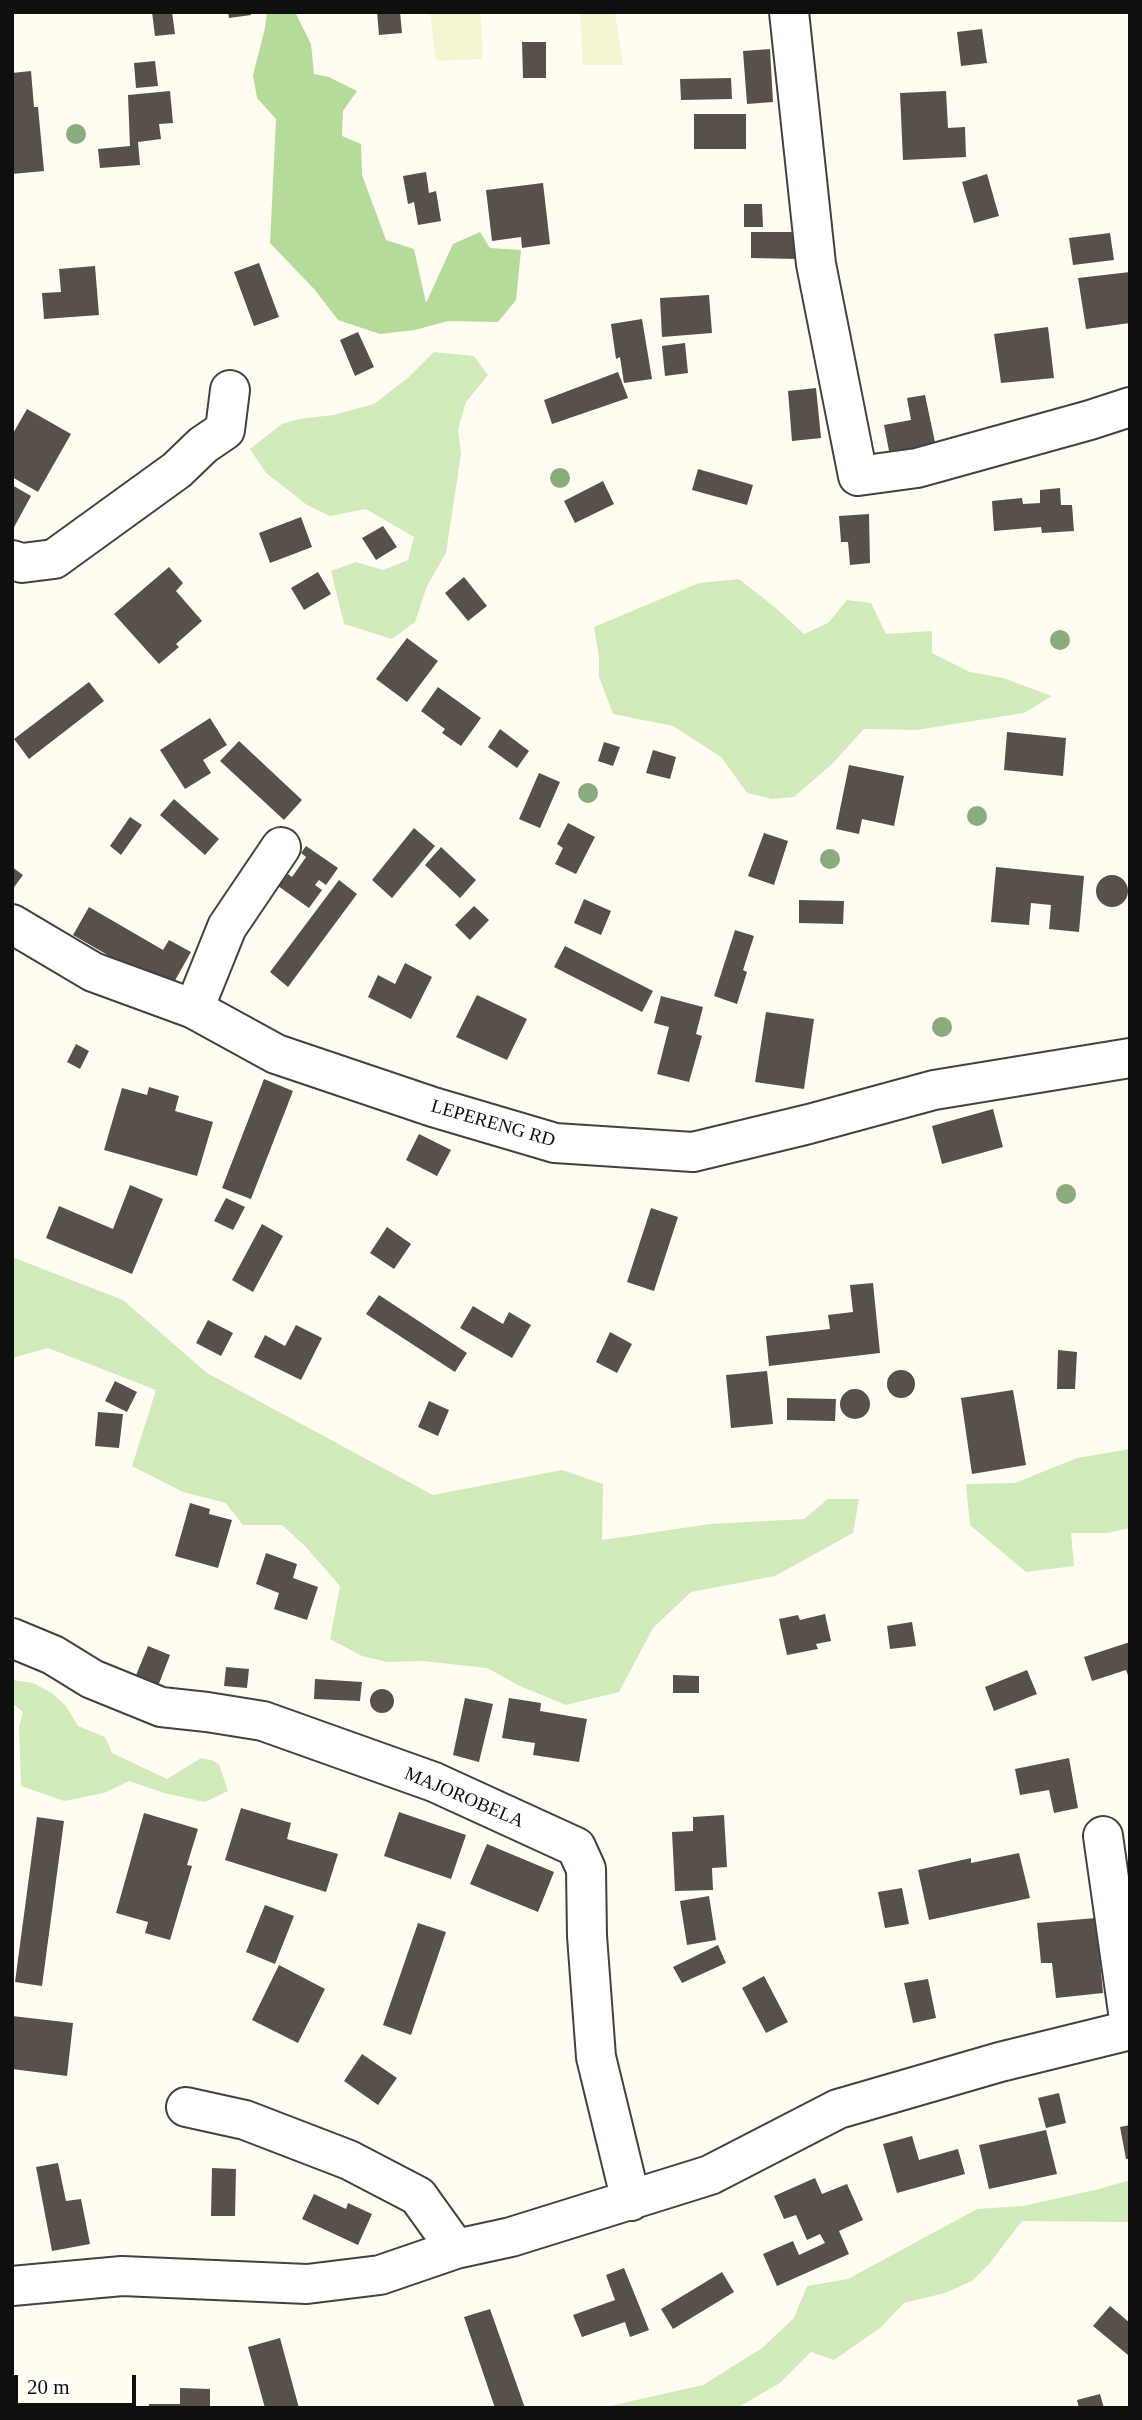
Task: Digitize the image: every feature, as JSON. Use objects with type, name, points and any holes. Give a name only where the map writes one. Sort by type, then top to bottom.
[{"type":"street","points":[[789,12],[816,264],[858,476],[918,468],[1130,407]]},
{"type":"street","points":[[12,560],[22,563],[54,559],[177,470],[203,445],[225,430],[230,390]]},
{"type":"street","points":[[194,1009],[227,927],[281,847]]},
{"type":"street","name":"LEPERENG RD","points":[[12,924],[93,972],[194,1009],[276,1054],[433,1107],[555,1143],[693,1152],[934,1090],[1130,1058]]},
{"type":"street","name":"MAJOROBELA","points":[[12,1639],[53,1655],[92,1679],[161,1707],[263,1721],[434,1782],[576,1847],[586,1869],[586,1936],[596,2057],[631,2201]]},
{"type":"street","points":[[12,2286],[122,2276],[307,2284],[380,2275],[456,2249],[511,2237],[710,2175],[838,2109],[1130,2028],[1103,1836]]},
{"type":"street","points":[[186,2107],[258,2125],[349,2160],[418,2196],[456,2249]]},
{"type":"green space","points":[[267,12],[295,12],[311,44],[314,74],[329,77],[357,91],[343,111],[342,136],[361,144],[362,175],[386,240],[414,249],[426,303],[453,244],[480,232],[490,248],[521,250],[516,300],[498,322],[448,321],[415,330],[380,334],[338,320],[315,290],[270,243],[276,119],[257,98],[253,75]]},
{"type":"green space","points":[[430,12],[480,12],[483,49],[481,59],[436,61]]},
{"type":"green space","points":[[580,12],[615,12],[623,65],[583,65]]},
{"type":"green space","points":[[434,352],[474,356],[488,375],[466,402],[458,429],[461,454],[446,553],[427,586],[415,622],[392,639],[344,624],[331,571],[356,562],[383,570],[408,560],[414,537],[366,509],[330,516],[307,505],[266,473],[250,449],[282,424],[374,404],[409,377]]},
{"type":"green space","points":[[739,579],[804,634],[828,623],[847,600],[871,603],[886,634],[932,631],[932,653],[970,672],[1003,678],[1052,696],[1024,713],[916,730],[864,729],[833,763],[794,797],[772,799],[747,793],[721,757],[673,726],[613,714],[599,677],[594,627],[699,583]]},
{"type":"green space","points":[[12,1257],[123,1300],[207,1373],[433,1495],[562,1470],[603,1484],[602,1540],[710,1524],[804,1519],[828,1499],[859,1499],[853,1533],[775,1576],[691,1592],[653,1628],[619,1692],[566,1705],[520,1686],[487,1668],[422,1661],[387,1662],[362,1656],[330,1639],[340,1586],[305,1546],[282,1525],[243,1525],[226,1503],[183,1492],[132,1466],[156,1390],[48,1348],[12,1358]]},
{"type":"green space","points":[[1130,1449],[1130,1528],[1108,1533],[1071,1533],[1074,1566],[1026,1572],[970,1525],[966,1484],[1015,1483],[1077,1458]]},
{"type":"green space","points":[[12,1680],[33,1683],[52,1693],[66,1706],[78,1726],[105,1737],[112,1753],[167,1779],[201,1758],[219,1764],[228,1791],[205,1802],[164,1793],[129,1781],[104,1793],[64,1801],[21,1786],[19,1727],[23,1712],[12,1703]]},
{"type":"green space","points":[[1130,2180],[1130,2222],[1022,2221],[989,2264],[972,2281],[945,2293],[904,2303],[880,2328],[834,2360],[811,2352],[780,2383],[737,2408],[601,2408],[703,2385],[762,2348],[794,2318],[807,2286],[848,2279],[977,2209],[1023,2206]]},
{"type":"building","points":[[152,12],[172,12],[175,34],[155,36]]},
{"type":"building","points":[[228,12],[251,12],[251,15],[229,18]]},
{"type":"building","points":[[377,12],[400,12],[402,33],[379,35]]},
{"type":"building","points":[[982,29],[987,63],[961,66],[957,32]]},
{"type":"building","points":[[522,42],[546,42],[546,78],[523,78]]},
{"type":"building","points":[[770,49],[773,102],[747,104],[743,51]]},
{"type":"building","points":[[155,61],[158,86],[136,88],[134,63]]},
{"type":"building","points":[[31,71],[34,107],[38,107],[44,171],[12,174],[12,73]]},
{"type":"building","points":[[731,78],[732,99],[681,100],[680,79]]},
{"type":"building","points":[[170,91],[173,123],[159,124],[161,139],[138,142],[140,165],[100,168],[98,149],[130,146],[128,95]]},
{"type":"building","points":[[946,91],[948,128],[965,127],[966,157],[903,160],[900,93]]},
{"type":"building","points":[[694,114],[746,114],[746,149],[694,149]]},
{"type":"building","points":[[426,172],[429,193],[436,191],[441,221],[418,225],[414,202],[408,204],[403,176]]},
{"type":"building","points":[[987,174],[999,216],[974,223],[962,182]]},
{"type":"building","points":[[543,183],[550,244],[522,248],[521,237],[492,241],[486,190]]},
{"type":"building","points":[[744,204],[762,204],[763,227],[744,227]]},
{"type":"building","points":[[751,232],[798,232],[798,259],[751,258]]},
{"type":"building","points":[[1110,233],[1114,260],[1073,265],[1069,238]]},
{"type":"building","points":[[259,263],[279,317],[254,326],[234,272]]},
{"type":"building","points":[[95,266],[99,315],[44,319],[42,293],[61,292],[59,269]]},
{"type":"building","points":[[1130,272],[1130,323],[1086,329],[1078,278]]},
{"type":"building","points":[[709,295],[712,333],[662,337],[660,298]]},
{"type":"building","points":[[642,319],[652,379],[624,383],[620,357],[616,359],[611,324]]},
{"type":"building","points":[[1048,327],[1054,378],[1001,383],[994,334]]},
{"type":"building","points":[[358,332],[374,367],[355,376],[340,340]]},
{"type":"building","points":[[685,343],[688,373],[665,376],[662,346]]},
{"type":"building","points":[[618,372],[628,398],[552,424],[544,400]]},
{"type":"building","points":[[816,388],[821,438],[792,441],[788,391]]},
{"type":"building","points":[[925,395],[936,447],[890,456],[884,425],[911,420],[907,398]]},
{"type":"building","points":[[27,409],[71,434],[38,492],[12,477],[12,435]]},
{"type":"building","points":[[698,469],[753,485],[747,505],[692,490]]},
{"type":"building","points":[[603,481],[614,504],[575,523],[564,501]]},
{"type":"building","points":[[12,485],[31,496],[12,531]]},
{"type":"building","points":[[1060,488],[1061,505],[1072,505],[1074,531],[1042,533],[1041,527],[994,531],[992,501],[1022,498],[1023,504],[1040,503],[1040,490]]},
{"type":"building","points":[[869,514],[870,563],[850,565],[848,542],[841,542],[839,516]]},
{"type":"building","points":[[301,517],[312,547],[270,563],[259,533]]},
{"type":"building","points":[[383,526],[397,547],[376,560],[362,538]]},
{"type":"building","points":[[169,567],[183,583],[176,591],[202,621],[176,644],[179,647],[159,664],[114,614]]},
{"type":"building","points":[[318,572],[331,594],[304,610],[291,588]]},
{"type":"building","points":[[464,577],[487,606],[468,621],[445,593]]},
{"type":"building","points":[[407,638],[438,661],[407,702],[376,679]]},
{"type":"building","points":[[89,682],[104,701],[29,759],[14,739]]},
{"type":"building","points":[[438,687],[481,718],[461,746],[442,733],[445,729],[421,711]]},
{"type":"building","points":[[210,718],[227,745],[203,760],[211,773],[185,789],[160,750]]},
{"type":"building","points":[[500,729],[529,751],[517,768],[488,747]]},
{"type":"building","points":[[1007,732],[1066,738],[1063,776],[1004,770]]},
{"type":"building","points":[[239,741],[302,800],[284,820],[220,761]]},
{"type":"building","points":[[604,742],[620,747],[613,766],[598,761]]},
{"type":"building","points":[[653,750],[676,757],[670,779],[646,773]]},
{"type":"building","points":[[849,765],[904,776],[894,826],[862,819],[859,834],[836,829]]},
{"type":"building","points":[[539,773],[560,782],[540,828],[519,819]]},
{"type":"building","points":[[174,799],[219,839],[205,855],[160,815]]},
{"type":"building","points":[[130,817],[142,825],[121,855],[110,846]]},
{"type":"building","points":[[568,823],[595,837],[576,874],[555,864],[563,848],[557,844]]},
{"type":"building","points":[[414,828],[435,846],[392,898],[372,880]]},
{"type":"building","points":[[764,833],[788,841],[774,885],[748,876]]},
{"type":"building","points":[[306,846],[338,868],[326,885],[319,880],[315,885],[322,890],[309,908],[278,886],[288,874],[292,877],[306,857],[301,853]]},
{"type":"building","points":[[441,847],[476,880],[460,898],[425,865]]},
{"type":"building","points":[[12,867],[23,875],[12,890]]},
{"type":"building","points":[[996,867],[1084,876],[1079,932],[1049,929],[1051,905],[1031,903],[1029,925],[991,922]]},
{"type":"building","points":[[1112,875],[1123,880],[1128,891],[1123,902],[1112,907],[1101,902],[1096,891],[1101,880]]},
{"type":"building","points":[[339,880],[357,894],[288,987],[270,972]]},
{"type":"building","points":[[584,899],[611,911],[601,935],[574,923]]},
{"type":"building","points":[[799,900],[844,901],[843,924],[799,923]]},
{"type":"building","points":[[474,906],[489,920],[470,940],[455,925]]},
{"type":"building","points":[[89,907],[163,950],[169,940],[191,952],[173,984],[153,973],[149,979],[73,935]]},
{"type":"building","points":[[735,930],[754,936],[743,970],[747,972],[737,1004],[714,996]]},
{"type":"building","points":[[565,946],[653,991],[642,1012],[554,967]]},
{"type":"building","points":[[405,963],[432,977],[411,1019],[368,997],[378,975],[395,984]]},
{"type":"building","points":[[477,995],[527,1019],[507,1060],[456,1037]]},
{"type":"building","points":[[661,996],[703,1007],[696,1034],[702,1036],[689,1082],[657,1074],[669,1027],[654,1023]]},
{"type":"building","points":[[766,1012],[814,1019],[804,1089],[755,1082]]},
{"type":"building","points":[[76,1044],[89,1051],[80,1069],[67,1062]]},
{"type":"building","points":[[264,1079],[293,1091],[251,1199],[222,1188]]},
{"type":"building","points":[[149,1087],[179,1096],[175,1111],[213,1122],[197,1176],[104,1150],[122,1088],[147,1095]]},
{"type":"building","points":[[993,1109],[1003,1147],[942,1164],[932,1126]]},
{"type":"building","points":[[419,1134],[451,1150],[437,1176],[406,1160]]},
{"type":"building","points":[[130,1185],[163,1199],[132,1274],[46,1238],[59,1206],[113,1229]]},
{"type":"building","points":[[226,1198],[245,1207],[233,1230],[214,1221]]},
{"type":"building","points":[[651,1208],[678,1217],[654,1291],[627,1282]]},
{"type":"building","points":[[262,1224],[283,1236],[253,1292],[232,1280]]},
{"type":"building","points":[[387,1227],[411,1244],[394,1269],[370,1253]]},
{"type":"building","points":[[873,1283],[880,1353],[769,1366],[766,1336],[830,1329],[828,1315],[853,1312],[850,1285]]},
{"type":"building","points":[[379,1295],[467,1353],[455,1372],[366,1314]]},
{"type":"building","points":[[473,1306],[503,1324],[509,1312],[531,1325],[512,1358],[460,1328]]},
{"type":"building","points":[[208,1320],[233,1333],[221,1356],[196,1343]]},
{"type":"building","points":[[296,1325],[322,1338],[301,1380],[254,1357],[265,1335],[285,1346]]},
{"type":"building","points":[[610,1332],[632,1344],[617,1373],[596,1362]]},
{"type":"building","points":[[1058,1350],[1077,1352],[1075,1389],[1057,1389]]},
{"type":"building","points":[[901,1370],[911,1374],[915,1384],[911,1394],[901,1398],[891,1394],[887,1384],[891,1374]]},
{"type":"building","points":[[767,1371],[773,1424],[731,1428],[726,1375]]},
{"type":"building","points":[[115,1381],[137,1392],[127,1412],[105,1401]]},
{"type":"building","points":[[855,1389],[866,1393],[870,1404],[866,1415],[855,1419],[844,1415],[840,1404],[844,1393]]},
{"type":"building","points":[[1013,1390],[1026,1465],[972,1474],[961,1398]]},
{"type":"building","points":[[787,1398],[836,1399],[835,1421],[787,1420]]},
{"type":"building","points":[[429,1401],[449,1410],[438,1436],[418,1427]]},
{"type":"building","points":[[98,1412],[123,1414],[119,1448],[95,1446]]},
{"type":"building","points":[[190,1503],[210,1509],[209,1514],[232,1520],[218,1568],[175,1556]]},
{"type":"building","points":[[266,1553],[297,1564],[293,1578],[318,1587],[307,1620],[274,1609],[279,1593],[256,1584]]},
{"type":"building","points":[[825,1614],[831,1641],[816,1644],[818,1649],[787,1655],[779,1619],[798,1615],[800,1620]]},
{"type":"building","points":[[912,1622],[916,1646],[890,1649],[887,1626]]},
{"type":"building","points":[[1130,1642],[1130,1681],[1126,1670],[1092,1681],[1084,1657]]},
{"type":"building","points":[[148,1646],[170,1655],[155,1694],[132,1685]]},
{"type":"building","points":[[226,1667],[249,1669],[247,1688],[224,1686]]},
{"type":"building","points":[[1027,1670],[1037,1694],[994,1711],[985,1687]]},
{"type":"building","points":[[673,1675],[699,1676],[699,1693],[673,1693]]},
{"type":"building","points":[[315,1679],[362,1682],[360,1701],[314,1699]]},
{"type":"building","points":[[382,1689],[393,1696],[394,1701],[387,1712],[382,1713],[371,1706],[370,1701],[377,1690]]},
{"type":"building","points":[[465,1698],[493,1704],[479,1762],[453,1755]]},
{"type":"building","points":[[509,1698],[541,1703],[540,1711],[587,1719],[579,1762],[533,1755],[535,1743],[502,1738]]},
{"type":"building","points":[[1069,1758],[1078,1808],[1054,1813],[1049,1790],[1020,1795],[1015,1769]]},
{"type":"building","points":[[241,1808],[291,1823],[287,1839],[338,1854],[326,1892],[225,1860]]},
{"type":"building","points":[[399,1812],[466,1835],[451,1879],[384,1856]]},
{"type":"building","points":[[144,1813],[198,1829],[187,1865],[192,1866],[170,1940],[145,1933],[148,1922],[116,1913]]},
{"type":"building","points":[[724,1815],[727,1867],[712,1868],[713,1890],[675,1891],[672,1832],[693,1831],[693,1817]]},
{"type":"building","points":[[37,1817],[64,1821],[42,1986],[15,1982]]},
{"type":"building","points":[[487,1844],[554,1872],[538,1912],[470,1884]]},
{"type":"building","points":[[1019,1853],[1030,1898],[929,1920],[918,1870],[971,1858],[971,1863]]},
{"type":"building","points":[[902,1888],[909,1924],[885,1928],[878,1892]]},
{"type":"building","points":[[709,1896],[716,1940],[687,1945],[680,1901]]},
{"type":"building","points":[[265,1905],[294,1916],[275,1964],[246,1952]]},
{"type":"building","points":[[1096,1918],[1103,1993],[1056,1998],[1052,1963],[1041,1963],[1037,1923]]},
{"type":"building","points":[[418,1923],[446,1932],[411,2035],[383,2025]]},
{"type":"building","points":[[718,1945],[726,1963],[682,1983],[673,1967]]},
{"type":"building","points":[[279,1965],[325,1989],[298,2043],[252,2020]]},
{"type":"building","points":[[764,1976],[788,2022],[766,2033],[742,1988]]},
{"type":"building","points":[[928,1979],[936,2018],[913,2023],[904,1983]]},
{"type":"building","points":[[12,2016],[73,2023],[67,2076],[12,2069]]},
{"type":"building","points":[[362,2054],[397,2078],[378,2105],[344,2081]]},
{"type":"building","points":[[1059,2093],[1066,2123],[1046,2128],[1038,2098]]},
{"type":"building","points":[[1130,2125],[1130,2159],[1126,2159],[1120,2127]]},
{"type":"building","points":[[1046,2130],[1057,2174],[989,2189],[979,2145]]},
{"type":"building","points":[[912,2136],[919,2160],[958,2149],[965,2174],[897,2193],[883,2144]]},
{"type":"building","points":[[58,2163],[66,2201],[81,2199],[90,2244],[52,2251],[36,2167]]},
{"type":"building","points":[[212,2168],[236,2169],[235,2216],[211,2216]]},
{"type":"building","points":[[815,2178],[822,2194],[847,2184],[863,2220],[839,2231],[849,2254],[777,2286],[763,2254],[793,2241],[799,2255],[825,2243],[820,2234],[807,2240],[796,2215],[784,2219],[774,2196]]},
{"type":"building","points":[[314,2194],[346,2209],[348,2203],[372,2214],[358,2245],[302,2219]]},
{"type":"building","points":[[624,2268],[649,2330],[630,2337],[625,2322],[582,2337],[573,2315],[615,2300],[606,2275]]},
{"type":"building","points":[[722,2272],[734,2292],[673,2329],[661,2309]]},
{"type":"building","points":[[1110,2306],[1130,2323],[1128,2355],[1093,2326]]},
{"type":"building","points":[[490,2309],[525,2408],[495,2408],[464,2317]]},
{"type":"building","points":[[280,2338],[299,2408],[265,2408],[248,2347]]},
{"type":"building","points":[[180,2388],[210,2389],[210,2408],[149,2408],[149,2404],[180,2404]]},
{"type":"building","points":[[1100,2394],[1104,2408],[1079,2408],[1077,2400]]}]
